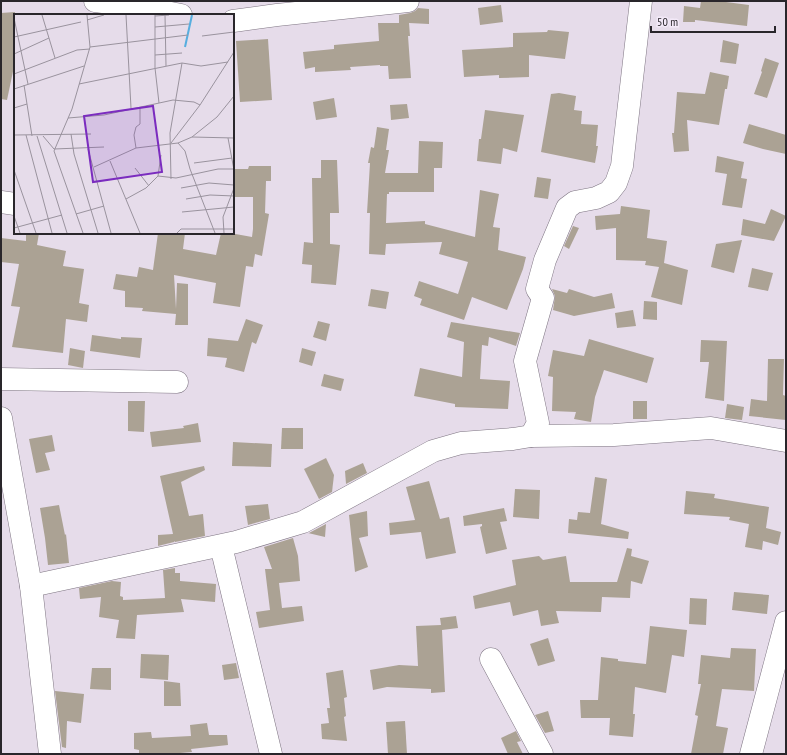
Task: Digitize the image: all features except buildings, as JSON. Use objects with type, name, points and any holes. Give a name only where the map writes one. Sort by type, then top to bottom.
[{"type":"street","points":[[95,1],[135,6],[176,14]]},
{"type":"street","points":[[234,21],[408,1]]},
{"type":"street","points":[[531,436],[538,423],[525,361],[543,298],[537,289],[545,260],[567,208],[575,202],[609,192],[616,183],[622,166],[641,1]]},
{"type":"street","points":[[1,202],[14,204]]},
{"type":"street","points":[[1,379],[177,382]]},
{"type":"street","points":[[1,418],[31,586],[50,754]]},
{"type":"street","points":[[31,586],[221,546],[303,522],[432,451],[461,443],[531,436],[614,435],[710,428],[786,441]]},
{"type":"street","points":[[221,546],[271,754]]},
{"type":"street","points":[[751,754],[786,622]]},
{"type":"street","points":[[491,660],[542,754]]}]
